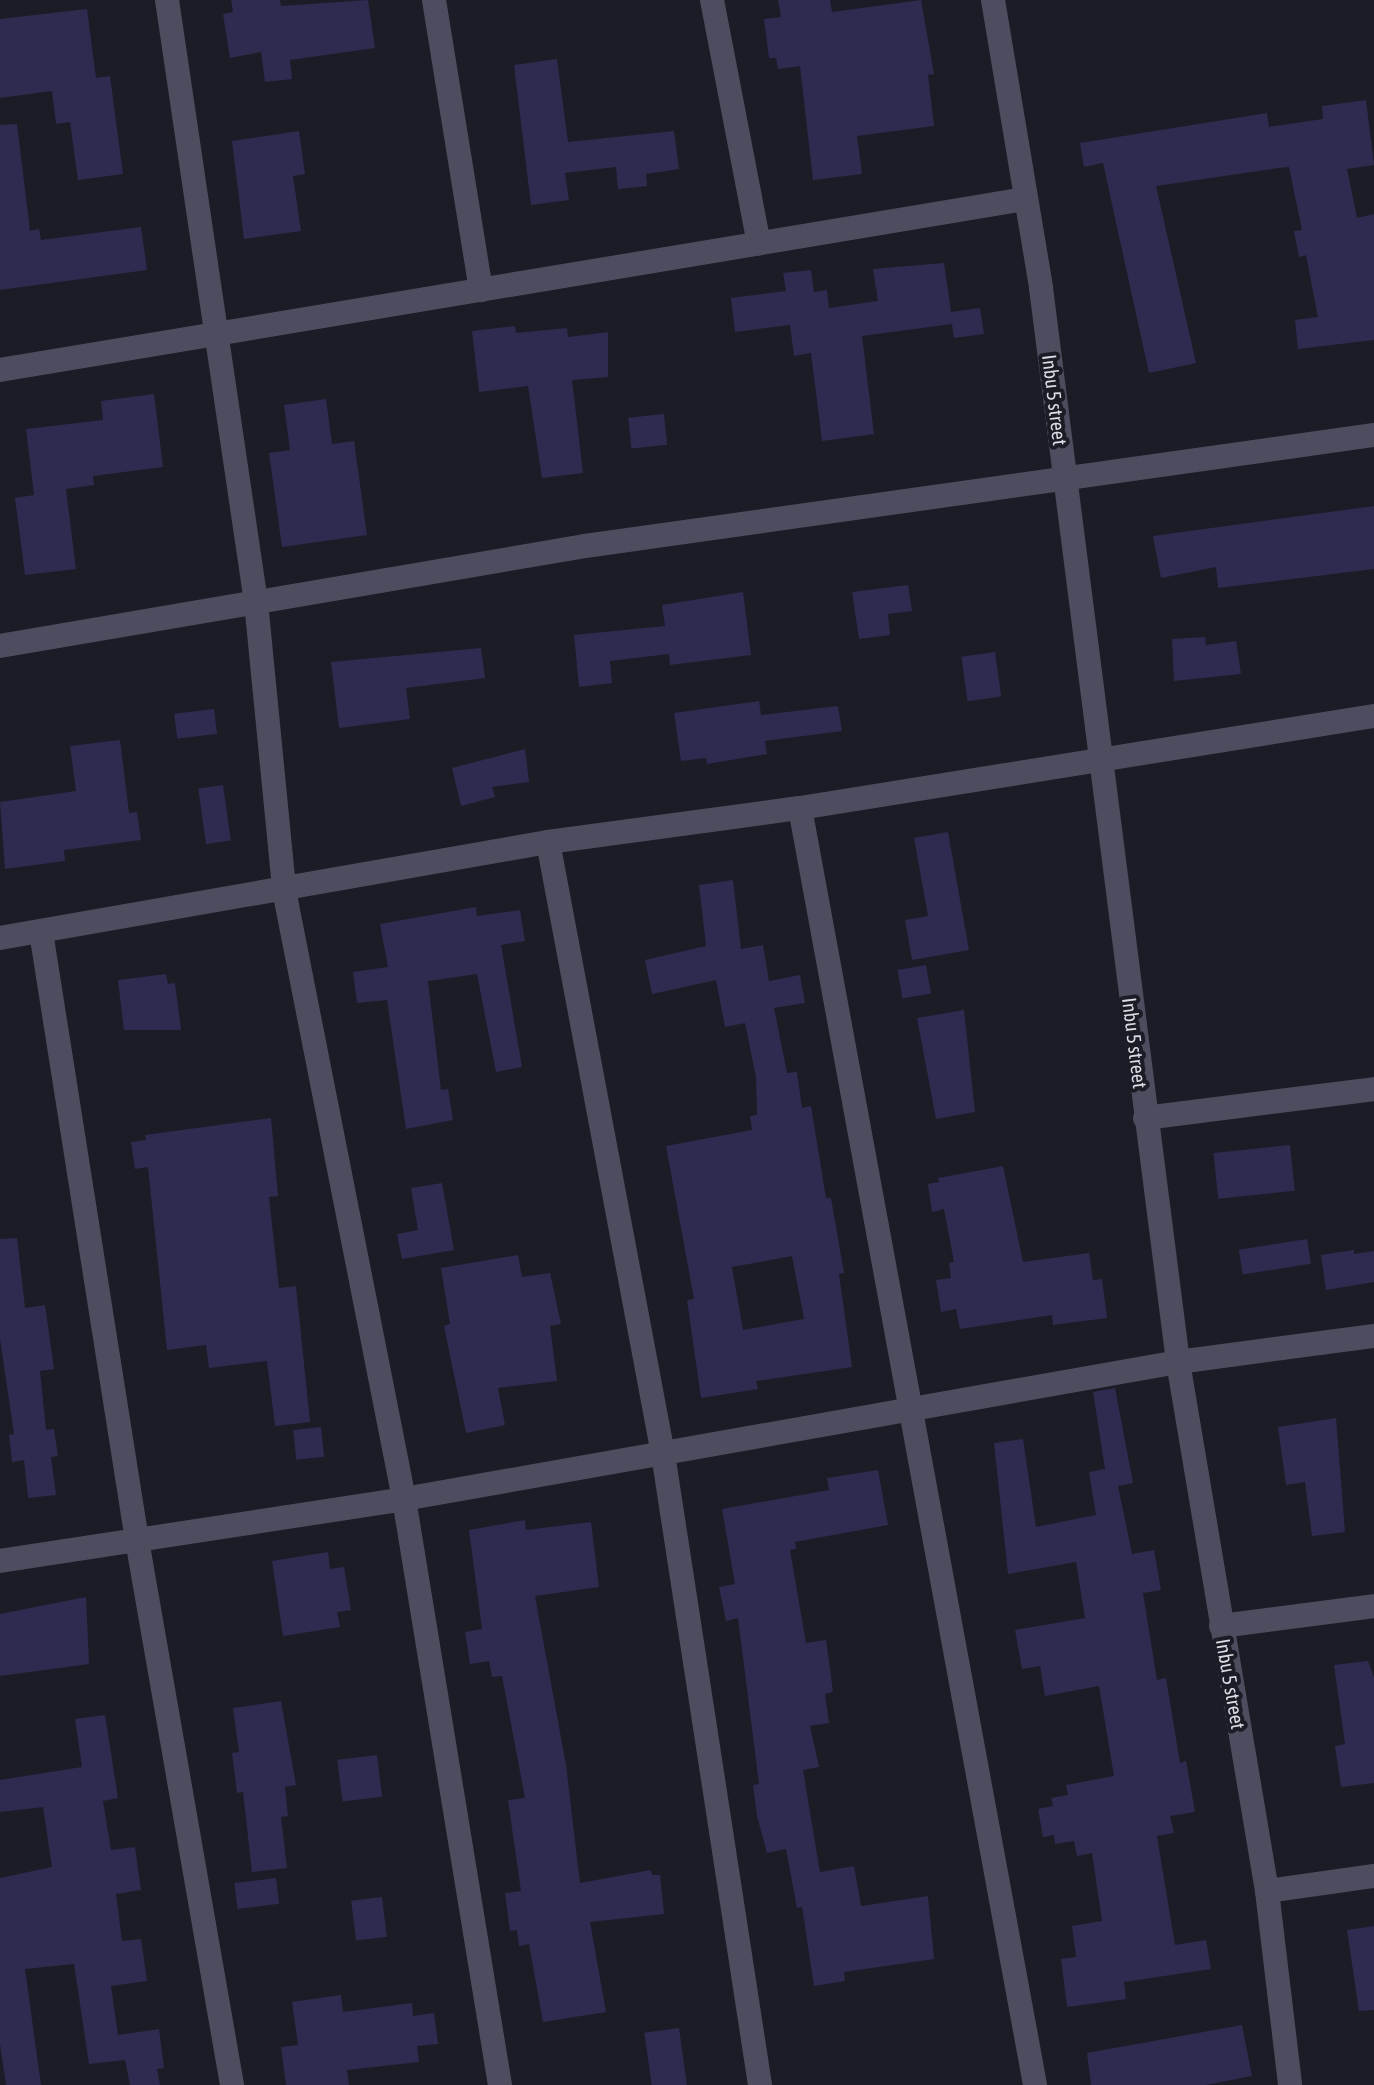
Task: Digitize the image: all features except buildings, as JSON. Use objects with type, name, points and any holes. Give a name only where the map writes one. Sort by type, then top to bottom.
[{"type":"street","points":[[167,0],[256,602],[284,890],[404,1499],[500,2085]]},
{"type":"street","points":[[434,0],[481,290]]},
{"type":"street","points":[[712,0],[759,243]]},
{"type":"street","name":"Inbu 5 street","points":[[993,0],[1065,479],[1178,1362],[1267,1891],[1290,2085]]},
{"type":"street","points":[[0,370],[1025,199]]},
{"type":"street","points":[[0,646],[585,546],[1374,435]]},
{"type":"street","points":[[0,938],[548,842],[800,808],[1374,716]]},
{"type":"street","points":[[800,808],[914,1411],[1035,2085]]},
{"type":"street","points":[[548,842],[663,1454],[760,2085]]},
{"type":"street","points":[[41,932],[137,1540],[232,2085]]},
{"type":"street","points":[[1145,1118],[1374,1089]]},
{"type":"street","points":[[0,1561],[404,1499],[1178,1362],[1374,1336]]},
{"type":"street","points":[[1221,1626],[1374,1606]]},
{"type":"street","points":[[1267,1891],[1374,1876]]}]
